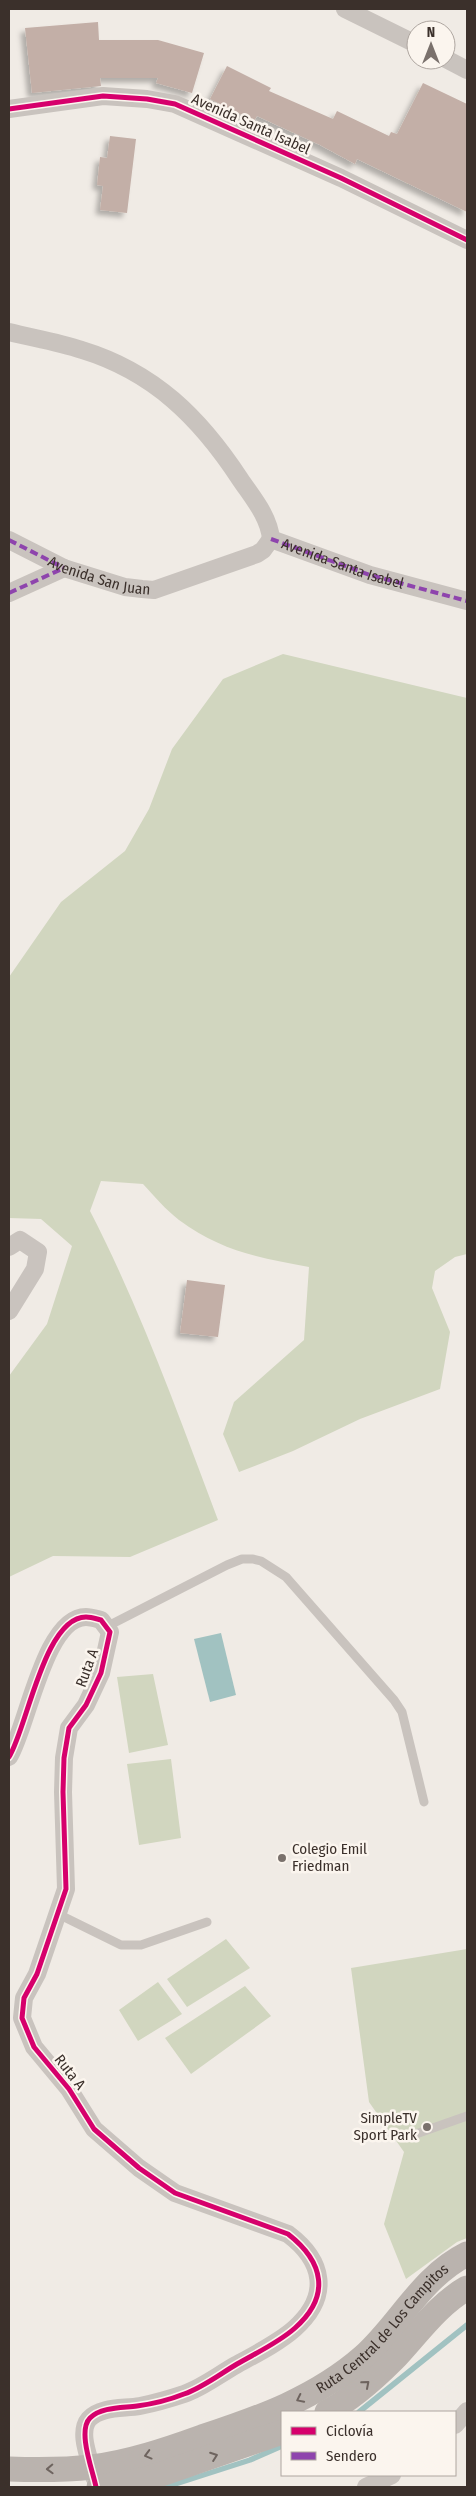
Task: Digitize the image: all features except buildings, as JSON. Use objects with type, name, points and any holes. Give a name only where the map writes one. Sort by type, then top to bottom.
[{"type":"main road","name":"Ruta Central de Los Campitos","points":[[96,2480],[148,2455],[270,2414],[314,2392],[349,2368],[373,2347],[428,2280],[467,2254]]},
{"type":"main road","name":"Ruta Central de Los Campitos","points":[[328,2411],[354,2394],[387,2365],[428,2321],[467,2288]]},
{"type":"main road","name":"Ruta Central de Los Campitos","points":[[9,2469],[96,2480],[147,2479],[281,2432]]},
{"type":"street","points":[[345,9],[406,39]]},
{"type":"street","name":"Avenida Santa Isabel","points":[[9,109],[103,96],[147,99],[175,104],[341,178],[467,240]]},
{"type":"street","name":"Avenida Santa Isabel","points":[[9,332],[83,350],[121,365],[152,381],[188,413],[218,446],[267,521],[271,539],[370,575],[467,601]]},
{"type":"street","name":"Avenida San Juan","points":[[9,540],[64,568],[126,587],[154,590],[257,554],[263,550],[271,539]]},
{"type":"street","points":[[9,594],[64,568]]},
{"type":"street","points":[[9,1247],[20,1240],[38,1252],[35,1269],[9,1311]]},
{"type":"street","points":[[9,1757],[48,1653],[61,1633],[73,1621],[85,1617],[101,1620],[108,1626]]},
{"type":"street","name":"Ruta A","points":[[96,2480],[84,2439],[84,2428],[90,2418],[100,2412],[116,2408],[156,2402],[186,2394],[266,2347],[294,2329],[306,2315],[318,2290],[319,2273],[313,2258],[301,2244],[288,2234],[175,2193],[139,2168],[94,2129],[68,2089],[34,2047],[22,2018],[24,1998],[37,1974],[66,1889],[64,1758],[70,1728],[86,1705],[101,1673],[110,1632],[108,1626]]},
{"type":"street","points":[[456,2424],[467,2411]]},
{"type":"street","points":[[366,2487],[390,2476]]},
{"type":"lane","points":[[108,1626],[227,1564],[242,1558],[261,1561],[286,1577],[394,1700],[402,1712],[424,1802]]},
{"type":"lane","points":[[58,1914],[121,1945],[141,1945],[207,1922]]},
{"type":"lane","points":[[414,2135],[467,2116]]},
{"type":"green space","points":[[283,654],[467,698],[467,1254],[455,1257],[435,1271],[432,1288],[450,1332],[440,1389],[360,1419],[293,1451],[239,1472],[223,1434],[234,1402],[304,1340],[309,1267],[241,1252],[210,1239],[174,1216],[143,1184],[101,1181],[90,1211],[109,1248],[143,1325],[218,1520],[130,1557],[53,1556],[9,1577],[9,1376],[47,1324],[72,1246],[41,1219],[9,1218],[9,977],[61,902],[125,851],[149,809],[172,749],[223,679]]},
{"type":"green space","points":[[153,1674],[168,1745],[129,1753],[117,1677]]},
{"type":"green space","points":[[171,1759],[181,1838],[139,1845],[127,1764]]},
{"type":"green space","points":[[226,1939],[250,1968],[187,2007],[167,1979]]},
{"type":"green space","name":"SimpleTV Sport Park","points":[[467,1949],[467,2238],[457,2242],[406,2279],[384,2224],[404,2152],[369,2102],[351,1968]]},
{"type":"green space","points":[[158,1982],[182,2014],[138,2041],[119,2010]]},
{"type":"green space","points":[[245,1986],[271,2016],[191,2074],[165,2038]]},
{"type":"water","points":[[221,1633],[236,1695],[210,1702],[194,1639]]},
{"type":"waterway","points":[[360,2411],[467,2325]]},
{"type":"waterway","points":[[166,2487],[250,2460],[281,2446]]},
{"type":"marked path","points":[[271,539],[370,575],[467,601]]},
{"type":"marked path","points":[[9,540],[64,568]]},
{"type":"marked path","points":[[9,593],[64,568]]},
{"type":"cycle path","points":[[9,109],[103,96],[147,99],[175,104],[341,178],[467,240]]},
{"type":"cycle path","points":[[9,1757],[16,1743],[48,1654],[59,1635],[71,1622],[86,1617],[101,1620],[110,1632],[101,1673],[86,1705],[69,1728],[64,1758],[63,1792],[66,1889],[37,1974],[24,1998],[22,2018],[34,2047],[69,2089],[94,2129],[139,2168],[175,2193],[288,2234],[309,2256],[316,2268],[318,2279],[318,2292],[307,2316],[295,2328],[274,2343],[191,2391],[155,2403],[106,2410],[90,2418],[86,2424],[85,2441],[96,2487]]},
{"type":"place","name":"Colegio Emil Friedman","points":[[282,1858]]},
{"type":"place","name":"SimpleTV Sport Park","points":[[427,2127]]}]
